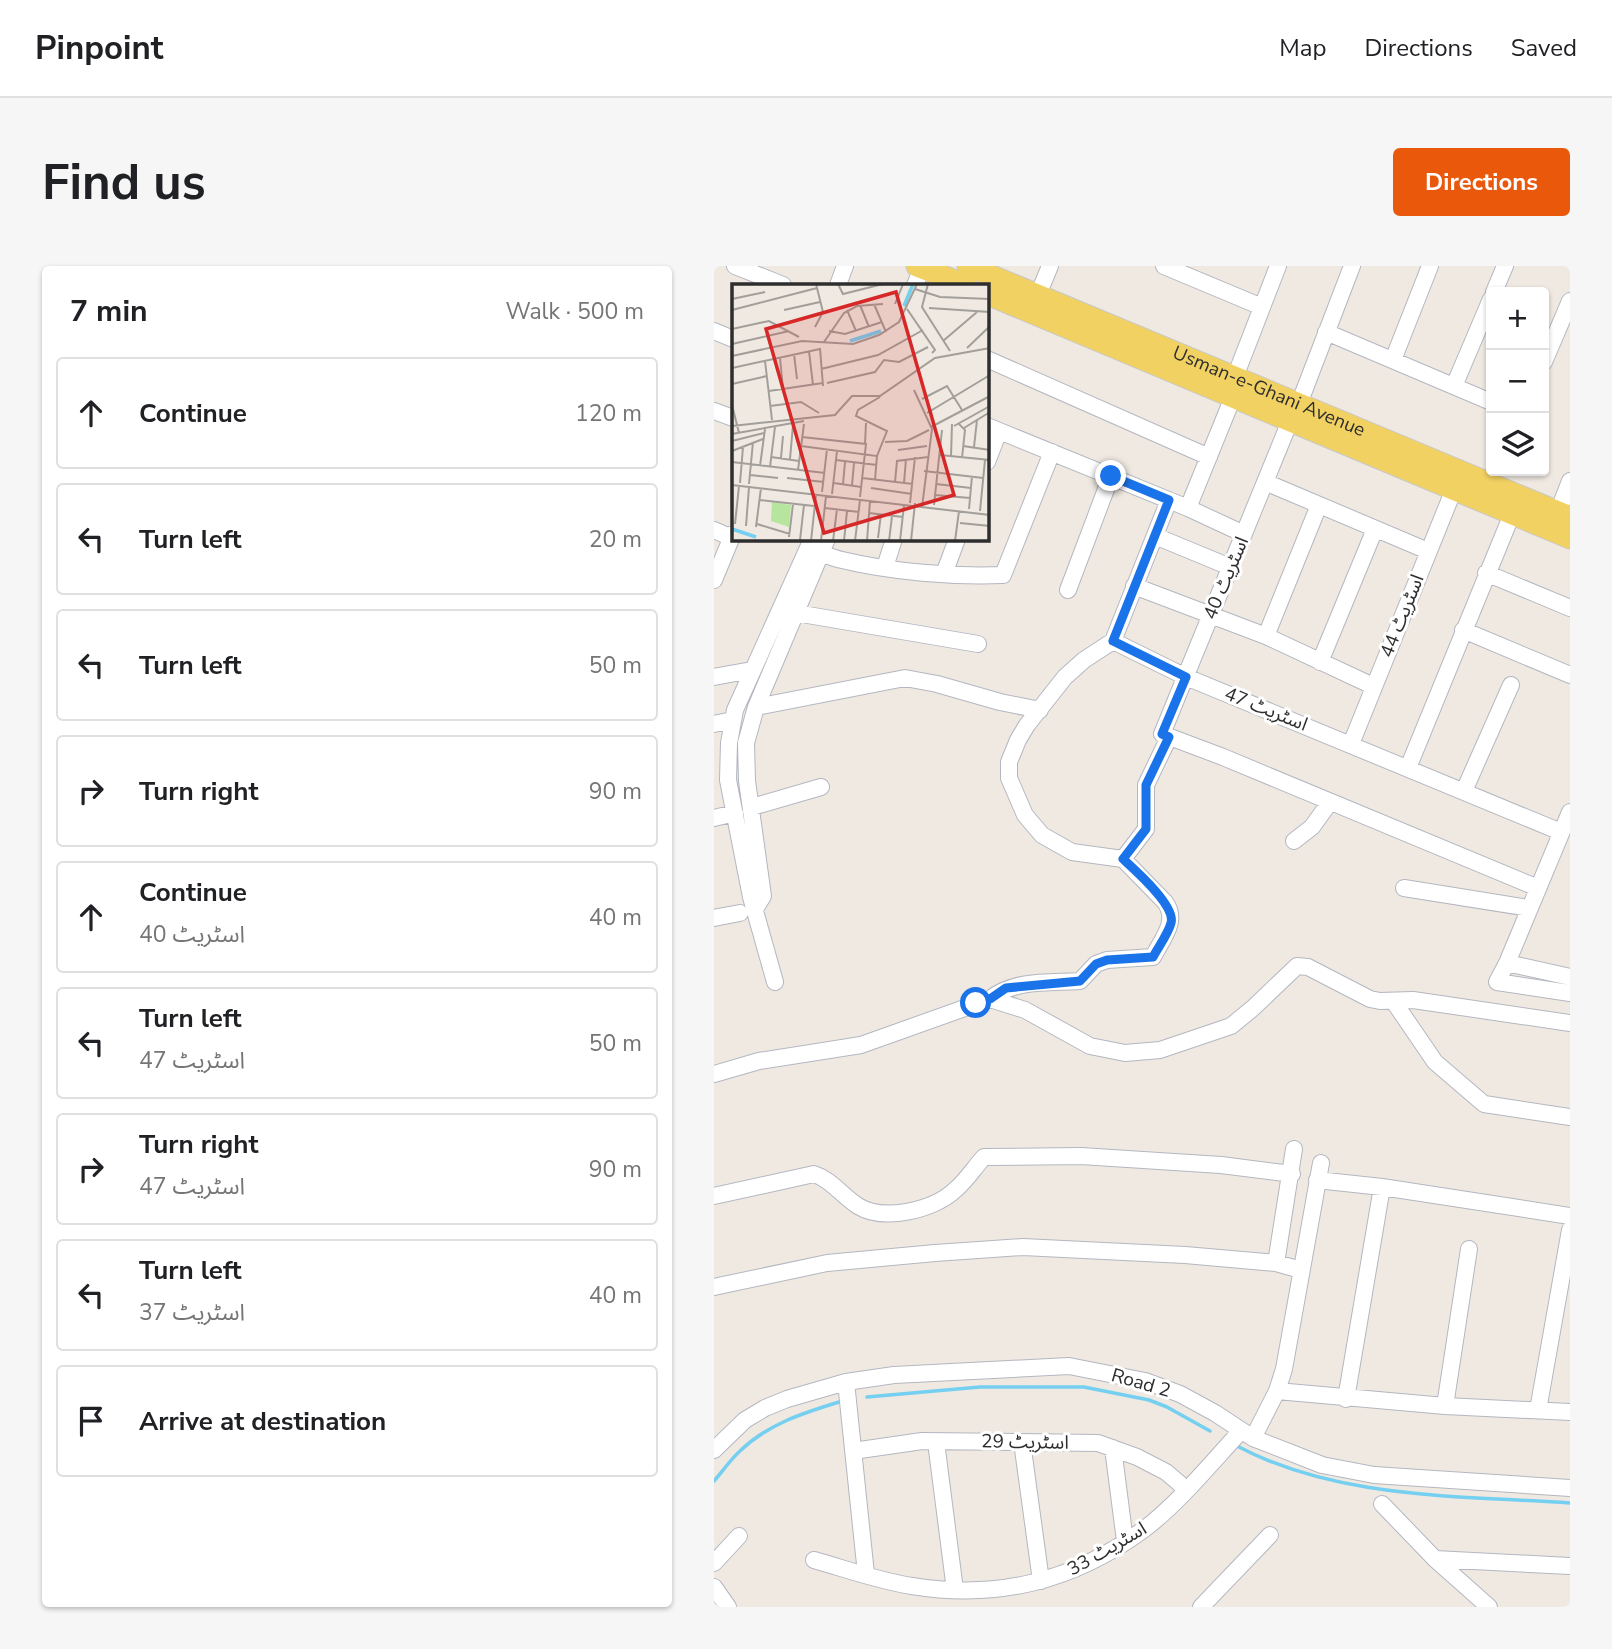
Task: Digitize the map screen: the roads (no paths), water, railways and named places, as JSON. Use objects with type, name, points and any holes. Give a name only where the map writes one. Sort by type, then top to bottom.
[{"type":"main road","name":"Usman-e-Ghani Avenue","points":[[925,273],[969,274],[1038,295],[1454,489],[1570,538]]},
{"type":"main road","name":"Usman-e-Ghani Avenue","points":[[989,301],[1234,387]]},
{"type":"main road","name":"Usman-e-Ghani Avenue","points":[[1295,413],[1498,478],[1564,515]]},
{"type":"street","points":[[735,266],[780,284]]},
{"type":"street","points":[[838,284],[845,266]]},
{"type":"street","points":[[1038,295],[1050,266]]},
{"type":"street","points":[[1164,266],[1198,273],[1262,307]]},
{"type":"street","points":[[1188,508],[1278,266]]},
{"type":"street","name":"اسٹریٹ 40","points":[[1123,859],[1146,829],[1146,785],[1210,615],[1295,413],[1352,266]]},
{"type":"street","points":[[1393,360],[1430,266]]},
{"type":"street","points":[[1496,287],[1505,266]]},
{"type":"street","points":[[1549,350],[1570,300]]},
{"type":"street","points":[[1454,386],[1486,311]]},
{"type":"street","points":[[714,331],[732,339]]},
{"type":"street","points":[[1326,332],[1486,400]]},
{"type":"street","points":[[989,360],[1209,457]]},
{"type":"street","points":[[714,411],[732,418]]},
{"type":"street","points":[[989,451],[993,428],[1188,508],[1244,534]]},
{"type":"street","points":[[817,545],[841,560],[959,576],[1003,575],[1052,452]]},
{"type":"street","points":[[1068,590],[1111,476]]},
{"type":"street","points":[[1564,515],[1570,481]]},
{"type":"street","points":[[1265,482],[1428,551]]},
{"type":"street","name":"اسٹریٹ 44","points":[[1351,744],[1454,489]]},
{"type":"street","points":[[714,1074],[759,1061],[861,1045],[990,999],[1006,988],[1080,981],[1096,964],[1107,960],[1153,957],[1172,922],[1170,909],[1123,859],[1072,852],[1042,835],[1025,815],[1009,778],[1009,762],[1022,732],[1065,677],[1078,664],[1113,641],[1169,500]]},
{"type":"street","points":[[1266,636],[1319,505]]},
{"type":"street","points":[[1408,768],[1512,514]]},
{"type":"street","points":[[1320,662],[1375,529]]},
{"type":"street","points":[[714,530],[732,536],[714,580]]},
{"type":"street","points":[[1155,536],[1230,566]]},
{"type":"street","points":[[885,567],[893,541]]},
{"type":"street","points":[[944,574],[956,541]]},
{"type":"street","points":[[714,918],[747,911],[763,896],[747,781],[746,743],[756,707],[796,613],[817,545]]},
{"type":"street","points":[[775,982],[747,911],[735,813],[728,780],[729,743],[735,710],[752,670],[817,545]]},
{"type":"street","points":[[1486,573],[1570,607]]},
{"type":"street","points":[[1134,586],[1266,636],[1373,686]]},
{"type":"street","points":[[796,613],[978,644]]},
{"type":"street","points":[[1463,630],[1570,675]]},
{"type":"street","name":"اسٹریٹ 47","points":[[1113,641],[1186,677],[1561,832]]},
{"type":"street","points":[[714,677],[752,670]]},
{"type":"street","points":[[756,707],[905,678],[1040,710]]},
{"type":"street","points":[[1464,791],[1511,685]]},
{"type":"street","points":[[714,724],[733,720]]},
{"type":"street","points":[[1166,736],[1538,888]]},
{"type":"street","points":[[752,807],[821,787]]},
{"type":"street","points":[[1294,841],[1312,827],[1330,802]]},
{"type":"street","points":[[1570,812],[1497,982],[1570,993]]},
{"type":"street","points":[[714,818],[735,813]]},
{"type":"street","points":[[1404,888],[1529,908]]},
{"type":"street","points":[[1507,963],[1570,977]]},
{"type":"street","points":[[990,999],[1025,1010],[1090,1046],[1125,1053],[1160,1051],[1231,1026],[1297,966],[1308,967],[1370,999],[1394,1002],[1413,1000],[1570,1023]]},
{"type":"street","points":[[1394,1002],[1435,1062],[1484,1104],[1570,1117]]},
{"type":"street","points":[[1276,1263],[1294,1149]]},
{"type":"street","points":[[714,1196],[814,1174],[825,1178],[859,1207],[882,1214],[905,1213],[938,1202],[953,1192],[984,1157],[1081,1156],[1220,1165],[1292,1174]]},
{"type":"street","name":"اسٹریٹ 33","points":[[814,1560],[911,1586],[977,1591],[1020,1586],[1066,1574],[1144,1529],[1247,1435],[1277,1391],[1284,1369],[1321,1163]]},
{"type":"street","points":[[1317,1180],[1382,1187],[1570,1216]]},
{"type":"street","points":[[1346,1399],[1382,1187]]},
{"type":"street","points":[[1538,1410],[1570,1230]]},
{"type":"street","points":[[714,1287],[827,1264],[1023,1247],[1185,1255],[1276,1263],[1301,1270]]},
{"type":"street","points":[[1445,1406],[1469,1249]]},
{"type":"street","name":"Road 2","points":[[714,1450],[745,1420],[765,1408],[846,1382],[894,1375],[1069,1366],[1134,1378],[1180,1394],[1247,1435],[1322,1465],[1374,1475],[1570,1488]]},
{"type":"street","points":[[846,1382],[866,1574]]},
{"type":"street","points":[[1277,1391],[1346,1399],[1570,1412]]},
{"type":"street","name":"اسٹریٹ 29","points":[[853,1451],[922,1441],[1098,1443],[1137,1457],[1166,1472],[1186,1489]]},
{"type":"street","points":[[936,1441],[955,1590]]},
{"type":"street","points":[[1022,1442],[1041,1581]]},
{"type":"street","points":[[1113,1448],[1125,1541]]},
{"type":"street","points":[[1381,1504],[1435,1559],[1489,1607]]},
{"type":"street","points":[[1201,1607],[1269,1535]]},
{"type":"street","points":[[714,1563],[739,1536]]},
{"type":"street","points":[[1435,1559],[1570,1566]]},
{"type":"street","points":[[714,1587],[728,1607]]},
{"type":"waterway","points":[[867,1397],[980,1387],[1084,1387],[1149,1400],[1210,1431]]},
{"type":"waterway","points":[[714,1481],[736,1454],[762,1434],[799,1415],[839,1402]]},
{"type":"waterway","points":[[1237,1446],[1276,1464],[1316,1477],[1358,1486],[1442,1496],[1570,1503]]}]
